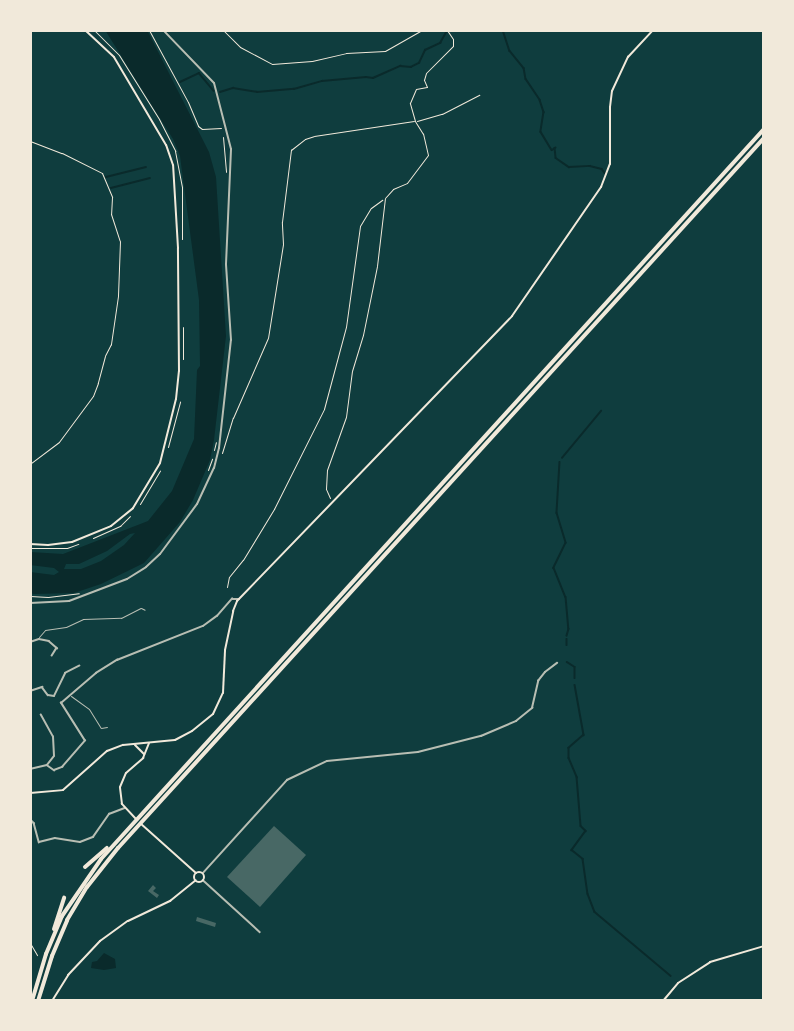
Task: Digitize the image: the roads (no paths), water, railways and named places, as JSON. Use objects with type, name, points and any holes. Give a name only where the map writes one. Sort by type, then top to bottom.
[{"type":"highway","points":[[52,938],[82,884],[113,844],[764,129]]},
{"type":"highway","points":[[38,1001],[51,956],[67,920],[87,887],[111,855],[764,138]]},
{"type":"highway","points":[[85,867],[113,844]]},
{"type":"highway","points":[[32,1001],[64,898]]},
{"type":"main road","points":[[30,544],[48,545],[72,542],[111,526],[133,508],[160,463],[176,399],[179,371],[178,248],[173,165],[166,145],[114,57],[85,30]]},
{"type":"main road","points":[[30,793],[63,790],[103,753],[132,744],[182,737],[208,719],[218,707],[224,690],[225,655],[233,611],[239,599],[512,316],[601,187],[610,164],[609,118],[612,91],[628,57],[653,30]]},
{"type":"main road","points":[[147,743],[144,755],[122,780],[120,796],[125,808],[195,873],[196,880]]},
{"type":"main road","points":[[132,744],[139,746],[144,755]]},
{"type":"main road","points":[[52,1001],[73,970],[105,936],[128,921],[170,901],[196,880],[203,880],[203,873],[195,873]]},
{"type":"main road","points":[[663,1001],[678,983],[710,962],[764,946]]},
{"type":"street","points":[[30,603],[69,601],[135,574],[160,554],[197,504],[214,468],[219,448],[231,340],[226,264],[231,149],[214,83],[163,30]]},
{"type":"street","points":[[47,765],[54,770],[62,767],[85,741],[61,703],[70,695],[96,673],[117,660],[203,626],[217,616],[232,599],[239,599]]},
{"type":"street","points":[[30,642],[39,639],[49,641],[57,648],[52,656]]},
{"type":"street","points":[[203,873],[287,780],[327,761],[418,752],[472,738],[516,721],[532,708],[538,681],[557,663]]},
{"type":"street","points":[[30,692],[42,687],[48,695],[54,696],[65,674],[79,666]]},
{"type":"street","points":[[30,769],[47,765],[54,756],[52,737],[41,715]]},
{"type":"street","points":[[30,819],[34,823],[39,842],[54,838],[80,842],[93,837],[109,814],[125,808]]},
{"type":"street","points":[[203,880],[260,932]]},
{"type":"lane","points":[[39,639],[45,630],[66,627],[83,619],[121,618],[141,608],[145,610]]},
{"type":"lane","points":[[70,695],[89,709],[100,728],[107,727]]},
{"type":"water","points":[[105,30],[147,30],[209,152],[216,177],[226,336],[210,460],[193,500],[180,522],[144,563],[101,584],[74,593],[30,593],[30,572],[54,575],[59,572],[54,568],[30,565],[30,552],[63,554],[148,521],[172,491],[194,439],[197,370],[200,366],[199,300],[180,156],[173,139]],"holes":[[[135,533],[124,545],[101,561],[81,569],[64,569],[66,564],[79,564],[107,551],[130,534]]]},
{"type":"water","points":[[104,953],[115,959],[116,968],[104,970],[91,968],[92,962],[97,961]]},
{"type":"waterway","points":[[503,30],[510,51],[524,68],[526,79],[540,100],[544,112],[541,132],[552,150],[555,148],[556,158],[569,167],[590,166],[602,169],[605,173]]},
{"type":"waterway","points":[[220,92],[233,88],[257,92],[294,89],[322,81],[373,78],[400,66],[411,67],[419,63],[425,50],[440,43],[447,31]]},
{"type":"waterway","points":[[180,82],[199,73],[214,91]]},
{"type":"waterway","points":[[106,177],[146,167]]},
{"type":"waterway","points":[[111,188],[150,178]]},
{"type":"waterway","points":[[562,458],[601,411]]},
{"type":"waterway","points":[[560,462],[557,513],[566,543],[554,568],[566,597],[569,629],[567,636]]},
{"type":"waterway","points":[[567,639],[567,645]]},
{"type":"waterway","points":[[567,662],[575,667],[575,678]]},
{"type":"waterway","points":[[575,685],[584,735],[569,748],[569,758],[577,777],[581,826],[586,831],[572,850],[583,859],[588,894],[595,912],[671,976]]}]
